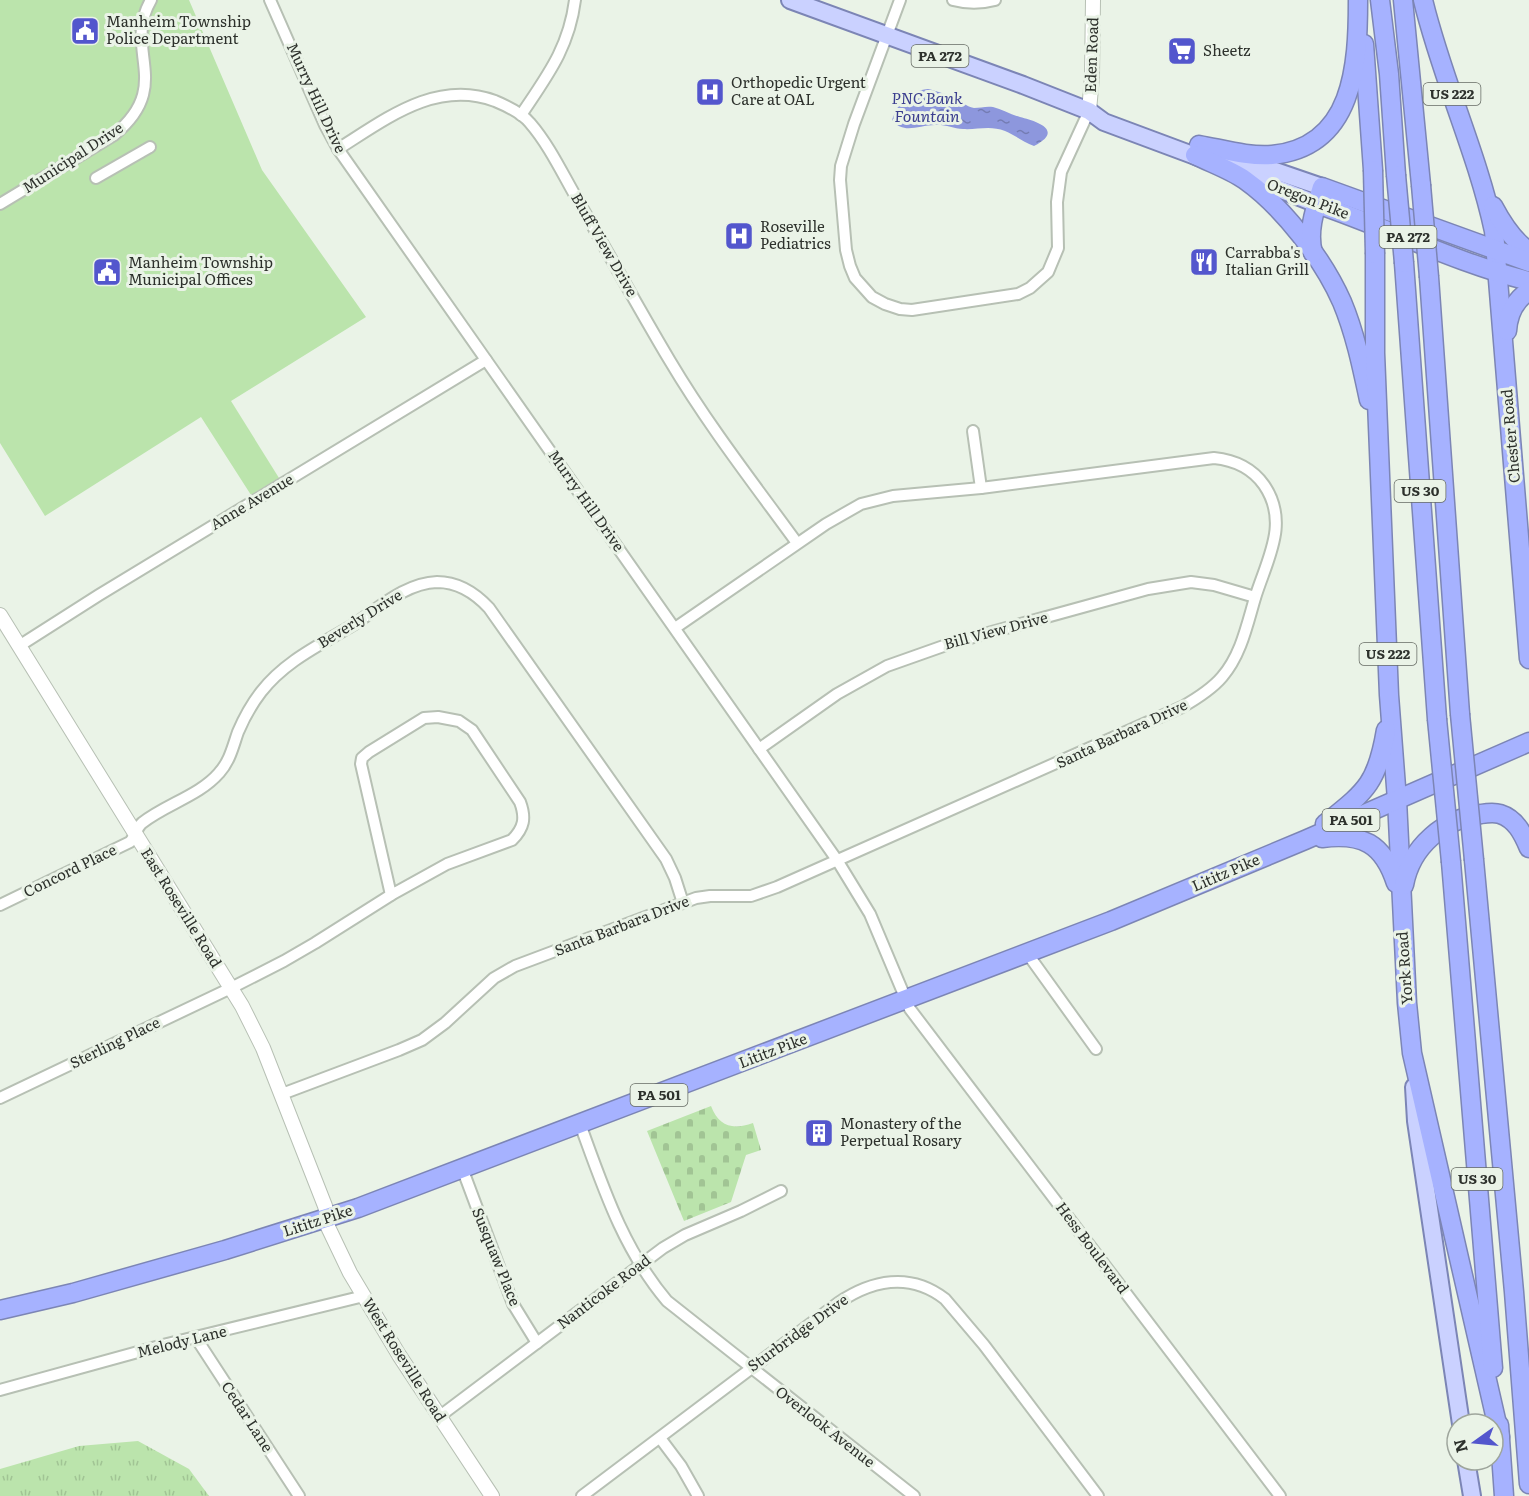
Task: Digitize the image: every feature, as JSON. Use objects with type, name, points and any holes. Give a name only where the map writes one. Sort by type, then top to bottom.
[{"type":"highway","points":[[1197,150],[1272,155],[1304,146],[1327,132],[1341,111],[1350,83],[1355,59],[1360,0]]},
{"type":"highway","name":"US 222","points":[[1360,0],[1373,170],[1375,353],[1382,509]]},
{"type":"highway","name":"US 30","points":[[1380,0],[1389,74],[1437,719],[1498,1412]]},
{"type":"highway","name":"US 30","points":[[1403,0],[1429,277],[1460,714],[1514,1292],[1529,1484]]},
{"type":"highway","name":"US 222","points":[[1423,0],[1447,79],[1484,186],[1500,219],[1519,245],[1529,251]]},
{"type":"highway","points":[[1197,150],[1244,179],[1269,201],[1314,255],[1341,302],[1359,352],[1369,402],[1382,509]]},
{"type":"highway","name":"Chester Road","points":[[1484,186],[1496,249],[1529,659]]},
{"type":"highway","points":[[1314,255],[1310,241],[1320,196]]},
{"type":"highway","name":"Oregon Pike","points":[[1320,196],[1496,249],[1529,262]]},
{"type":"highway","name":"Oregon Pike","points":[[1320,196],[1369,222],[1497,273],[1529,281]]},
{"type":"highway","points":[[1505,374],[1508,322],[1516,302],[1529,291]]},
{"type":"highway","name":"York Road","points":[[1382,509],[1389,695],[1412,1053]]},
{"type":"highway","points":[[1305,840],[1361,795],[1368,786],[1383,750],[1389,695]]},
{"type":"highway","name":"Lititz Pike","points":[[0,1310],[84,1290],[328,1218],[1113,921],[1529,742]]},
{"type":"highway","points":[[1401,905],[1408,869],[1431,836],[1447,825],[1469,816],[1497,813],[1519,828],[1529,848]]},
{"type":"highway","points":[[1305,840],[1341,836],[1357,838],[1372,846],[1388,863],[1398,888],[1401,905]]},
{"type":"highway","points":[[1412,1053],[1494,1412]]},
{"type":"highway","name":"US 30","points":[[1502,1472],[1504,1496]]},
{"type":"main road","name":"Oregon Pike","points":[[790,0],[1089,111],[1106,111],[1197,150],[1320,196]]},
{"type":"main road","name":"York Road","points":[[1412,1053],[1416,1120],[1459,1412]]},
{"type":"main road","points":[[1468,1472],[1472,1496]]},
{"type":"street","name":"Municipal Drive","points":[[0,204],[114,135],[129,122],[145,89],[146,72],[141,34],[142,21],[151,0]]},
{"type":"street","name":"Murry Hill Drive","points":[[270,0],[338,149],[837,860],[870,914],[906,1000]]},
{"type":"street","points":[[521,115],[564,45],[573,16],[575,0]]},
{"type":"street","points":[[900,0],[854,124],[840,180],[850,266],[861,286],[885,304],[912,310],[1001,298],[1018,294],[1041,279],[1048,272],[1058,248],[1057,202],[1061,172],[1089,111]]},
{"type":"street","points":[[953,0],[966,4],[981,4],[995,0]]},
{"type":"street","name":"Eden Road","points":[[1089,111],[1093,0]]},
{"type":"street","name":"Bluff View Drive","points":[[338,149],[410,107],[430,98],[457,93],[486,98],[502,104],[530,122],[549,149],[670,362],[728,448],[797,543]]},
{"type":"street","points":[[96,178],[150,147]]},
{"type":"street","name":"Anne Avenue","points":[[19,646],[486,360]]},
{"type":"street","points":[[973,431],[981,488]]},
{"type":"street","name":"Santa Barbara Drive","points":[[282,1094],[422,1040],[445,1023],[487,984],[515,966],[702,896],[741,897],[757,894],[1182,707],[1199,697],[1222,678],[1236,655],[1273,541],[1277,519],[1276,510],[1261,482],[1247,468],[1221,459],[1204,459],[981,488],[893,496],[861,504],[826,524],[675,628]]},
{"type":"street","name":"Bill View Drive","points":[[759,749],[822,704],[867,676],[922,652],[1137,592],[1186,581],[1214,585],[1255,597]]},
{"type":"street","name":"Beverly Drive","points":[[135,833],[142,823],[204,786],[219,773],[229,758],[249,710],[278,673],[388,600],[405,591],[428,583],[439,582],[464,589],[489,608],[666,859],[683,903]]},
{"type":"street","name":"East Roseville Road","points":[[0,615],[231,988],[263,1048],[328,1218]]},
{"type":"street","name":"Sterling Place","points":[[0,1098],[231,988],[315,943],[391,895],[447,864],[512,840],[524,823],[525,815],[520,802],[472,730],[459,721],[438,717],[424,718],[362,758],[361,764],[391,895]]},
{"type":"street","name":"Concord Place","points":[[0,905],[130,842],[135,833]]},
{"type":"street","points":[[1027,953],[1096,1048]]},
{"type":"street","name":"Hess Boulevard","points":[[906,1000],[930,1036],[1280,1496]]},
{"type":"street","name":"Overlook Avenue","points":[[579,1124],[623,1235],[652,1284],[667,1300],[908,1494]]},
{"type":"street","name":"Susquaw Place","points":[[462,1168],[513,1304],[537,1343]]},
{"type":"street","name":"Nanticoke Road","points":[[440,1416],[640,1264],[685,1235],[781,1191]]},
{"type":"street","name":"West Roseville Road","points":[[328,1218],[328,1227],[332,1237],[364,1296],[492,1496]]},
{"type":"street","name":"Sturbridge Drive","points":[[582,1496],[838,1302],[868,1286],[900,1282],[927,1288],[945,1299],[958,1312],[1098,1496]]},
{"type":"street","name":"Melody Lane","points":[[0,1390],[364,1296]]},
{"type":"street","name":"Cedar Lane","points":[[196,1338],[299,1496]]},
{"type":"street","points":[[660,1437],[681,1466],[698,1496]]},
{"type":"green space","points":[[0,0],[189,0],[262,170],[366,317],[231,401],[279,478],[251,495],[201,417],[45,516],[0,443]]},
{"type":"green space","points":[[711,1106],[718,1118],[728,1125],[739,1126],[753,1123],[761,1150],[746,1155],[731,1202],[684,1221],[647,1131]]},
{"type":"green space","points":[[138,1441],[189,1469],[209,1496],[0,1496],[0,1469],[79,1446]]},
{"type":"water","name":"PNC Bank Fountain","points":[[928,89],[954,95],[963,103],[974,108],[993,107],[1033,121],[1045,127],[1047,135],[1034,146],[999,129],[959,129],[939,125],[906,128],[897,125],[892,120],[905,98],[914,92]]},
{"type":"place","name":"Manheim Township Police Department","points":[[85,31]]},
{"type":"place","name":"Sheetz","points":[[1182,51]]},
{"type":"place","name":"Orthopedic Urgent Care at OAL","points":[[710,92]]},
{"type":"place","name":"Roseville Pediatrics","points":[[739,236]]},
{"type":"place","name":"Carrabba's Italian Grill","points":[[1204,262]]},
{"type":"place","name":"Manheim Township Municipal Offices","points":[[107,272]]},
{"type":"place","name":"Monastery of the Perpetual Rosary","points":[[819,1133]]}]
